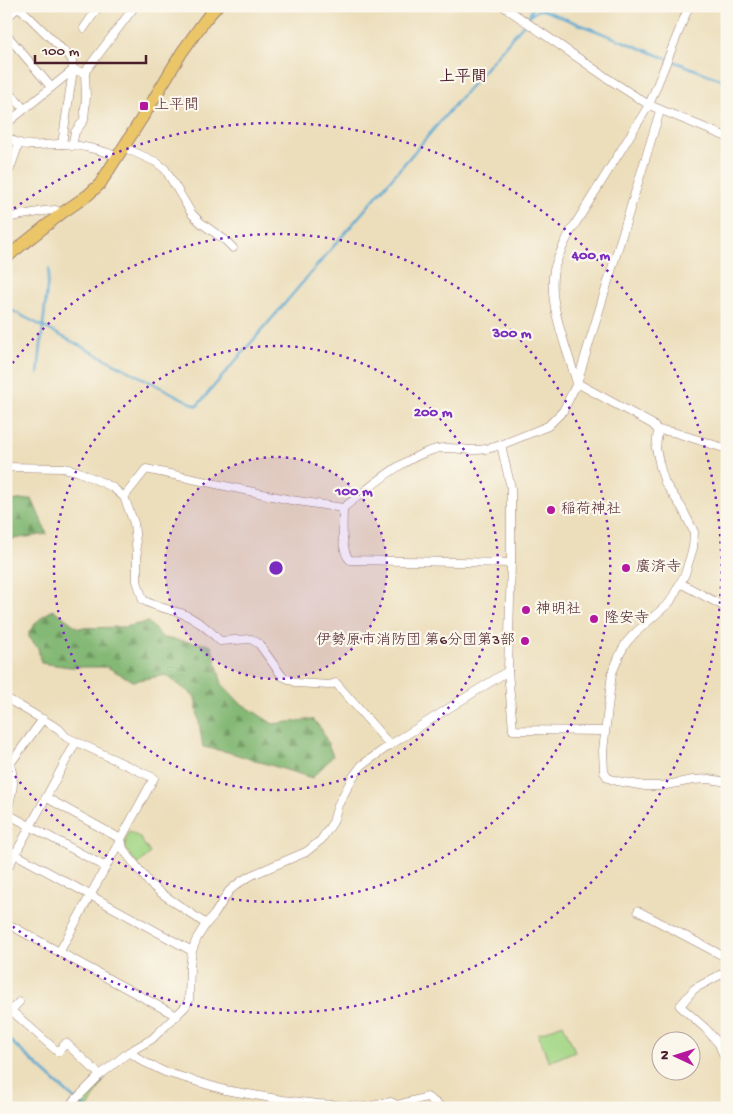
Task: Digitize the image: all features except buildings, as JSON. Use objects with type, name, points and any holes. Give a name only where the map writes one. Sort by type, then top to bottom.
[{"type":"main road","points":[[6,258],[94,190],[107,173],[182,52],[217,6]]},
{"type":"street","points":[[84,28],[99,6]]},
{"type":"street","points":[[72,146],[75,132],[84,120],[86,97],[85,73],[135,6]]},
{"type":"street","points":[[503,6],[649,105],[727,137]]},
{"type":"street","points":[[689,6],[649,105],[569,234],[560,252],[554,270],[553,294],[556,314],[577,384],[652,424],[658,430],[673,432],[727,449]]},
{"type":"street","points":[[6,18],[20,7],[72,59],[73,70],[62,144]]},
{"type":"street","points":[[6,34],[51,87]]},
{"type":"street","points":[[73,70],[85,73]]},
{"type":"street","points":[[6,124],[73,70]]},
{"type":"street","points":[[6,88],[24,109]]},
{"type":"street","points":[[124,497],[146,468],[291,500],[343,508],[404,463],[426,453],[438,449],[475,450],[490,448],[548,426],[563,411],[577,384],[660,111]]},
{"type":"street","points":[[6,136],[19,143],[62,144],[113,154],[120,152],[156,162],[165,169],[192,214],[233,248]]},
{"type":"street","points":[[10,169],[19,143]]},
{"type":"street","points":[[6,218],[55,210],[62,213]]},
{"type":"street","points":[[658,430],[656,448],[665,483],[682,508],[694,532],[693,548],[685,574],[670,602],[634,634],[620,652],[612,673],[603,751],[604,772],[608,778],[645,786],[661,786],[709,779],[727,782]]},
{"type":"street","points":[[501,445],[511,488],[508,671],[513,730],[605,731]]},
{"type":"street","points":[[6,467],[77,470],[112,487],[124,497],[134,523],[137,581],[143,600],[197,621],[220,641],[251,639],[259,644],[282,676],[298,683],[329,685],[336,683],[390,745]]},
{"type":"street","points":[[343,508],[343,540],[346,556],[350,560],[511,563]]},
{"type":"street","points":[[680,582],[727,608]]},
{"type":"street","points":[[70,1107],[100,1075],[129,1052],[152,1039],[186,1008],[189,1000],[192,951],[197,938],[230,892],[240,882],[306,852],[321,840],[333,822],[338,805],[353,777],[362,765],[390,745],[508,671]]},
{"type":"street","points":[[6,698],[59,728],[66,737],[154,778],[60,951]]},
{"type":"street","points":[[43,719],[10,764],[13,775],[13,790],[6,811],[13,817],[106,867]]},
{"type":"street","points":[[6,871],[76,742]]},
{"type":"street","points":[[47,798],[121,839],[123,849],[150,884],[160,893],[206,924]]},
{"type":"street","points":[[6,849],[192,951]]},
{"type":"street","points":[[638,911],[725,956],[727,959]]},
{"type":"street","points":[[6,923],[177,1016]]},
{"type":"street","points":[[727,970],[694,989],[680,1006],[705,1028],[719,1044],[727,1064]]},
{"type":"street","points":[[19,1002],[8,1011],[58,1052],[66,1042],[100,1075]]},
{"type":"street","points":[[129,1052],[165,1072],[225,1090],[283,1100],[368,1107],[391,1102],[398,1106],[427,1097],[443,1108]]},
{"type":"green space","points":[[32,499],[47,534],[6,540],[6,501]]},
{"type":"green space","points":[[54,610],[78,628],[123,627],[148,622],[163,638],[211,645],[222,684],[239,702],[273,724],[313,719],[322,730],[333,756],[312,778],[228,752],[203,747],[195,697],[166,675],[133,681],[107,667],[70,667],[41,663],[38,648],[29,637],[29,632],[40,619]]},
{"type":"green space","points":[[129,831],[140,838],[150,853],[138,865],[126,850],[125,842]]},
{"type":"green space","points":[[563,1024],[575,1051],[549,1062],[538,1034]]},
{"type":"green space","points":[[105,1077],[88,1108],[80,1108],[80,1100]]},
{"type":"waterway","points":[[7,308],[197,406],[528,19],[533,6]]},
{"type":"waterway","points":[[531,15],[538,10],[543,10],[727,82]]},
{"type":"waterway","points":[[38,374],[49,269]]},
{"type":"waterway","points":[[6,1037],[71,1096],[87,1108]]},
{"type":"place","name":"上平間","points":[[144,106]]},
{"type":"place","name":"稲荷神社","points":[[551,510]]},
{"type":"place","name":"廣済寺","points":[[626,568]]},
{"type":"place","name":"神明社","points":[[526,610]]},
{"type":"place","name":"隆安寺","points":[[594,619]]},
{"type":"place","name":"伊勢原市消防団 第6分団第3部","points":[[525,641]]},
{"type":"district","name":"上平間","points":[[463,78]]}]
